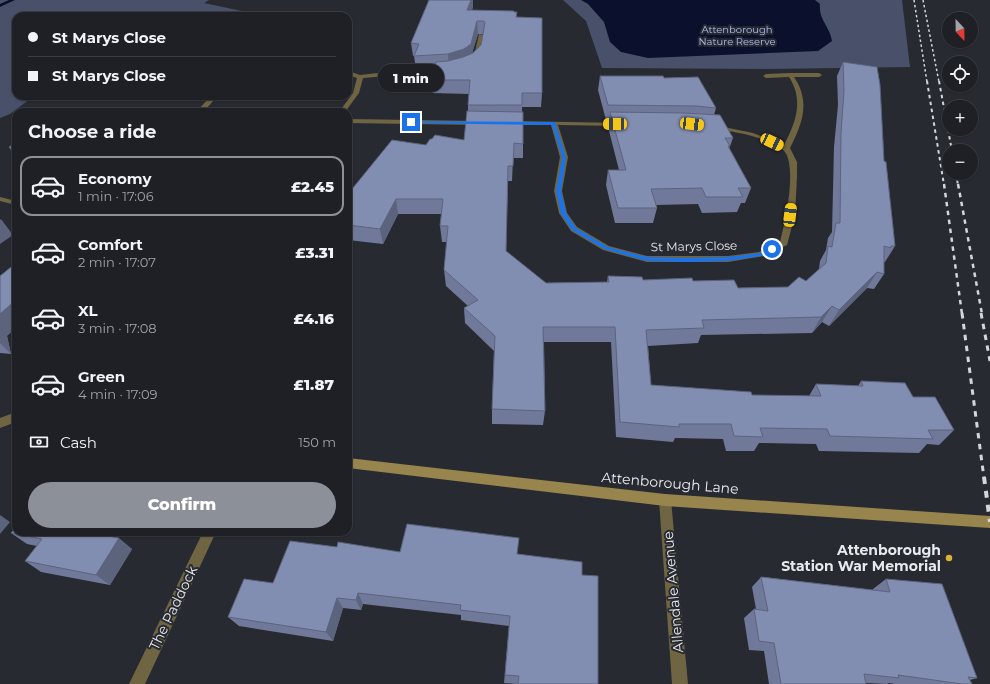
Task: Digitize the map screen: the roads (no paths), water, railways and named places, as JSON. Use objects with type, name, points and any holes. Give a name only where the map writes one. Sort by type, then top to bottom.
[{"type":"street","points":[[470,64],[477,57],[481,35]]},
{"type":"street","points":[[352,74],[360,77],[455,70]]},
{"type":"street","points":[[707,126],[737,129],[759,136],[786,148],[797,127],[801,99],[798,87],[790,75]]},
{"type":"street","points":[[766,76],[819,75]]},
{"type":"street","points":[[352,98],[356,93],[360,77]]},
{"type":"street","points":[[203,108],[211,100]]},
{"type":"street","points":[[352,121],[483,123]]},
{"type":"street","points":[[506,123],[630,124]]},
{"type":"street","name":"St Marys Close","points":[[554,123],[564,157],[558,191],[563,214],[574,229],[606,248],[647,259],[728,259],[761,254],[784,243],[790,215],[793,176],[793,162],[786,148]]},
{"type":"street","points":[[0,199],[12,202]]},
{"type":"street","points":[[0,423],[12,418]]},
{"type":"street","name":"Attenborough Lane","points":[[352,463],[665,500],[990,522]]},
{"type":"street","name":"Allendale Avenue","points":[[665,500],[680,684]]},
{"type":"street","name":"The Paddock","points":[[137,684],[208,536]]},
{"type":"waterway","points":[[0,6],[13,0]]},
{"type":"railway","points":[[914,0],[927,82]]},
{"type":"railway","points":[[923,0],[939,82]]},
{"type":"railway","points":[[927,81],[944,185]]},
{"type":"railway","points":[[939,81],[951,144]]},
{"type":"railway","points":[[957,180],[958,185]]},
{"type":"railway","points":[[944,184],[962,314]]},
{"type":"railway","points":[[958,184],[982,314]]},
{"type":"railway","points":[[962,313],[984,478]]},
{"type":"railway","points":[[981,313],[990,361]]},
{"type":"railway","points":[[984,477],[990,522]]},
{"type":"place","name":"Attenborough Station War Memorial","points":[[949,558]]},
{"type":"park label","name":"Attenborough Nature Reserve","points":[[737,34]]}]
